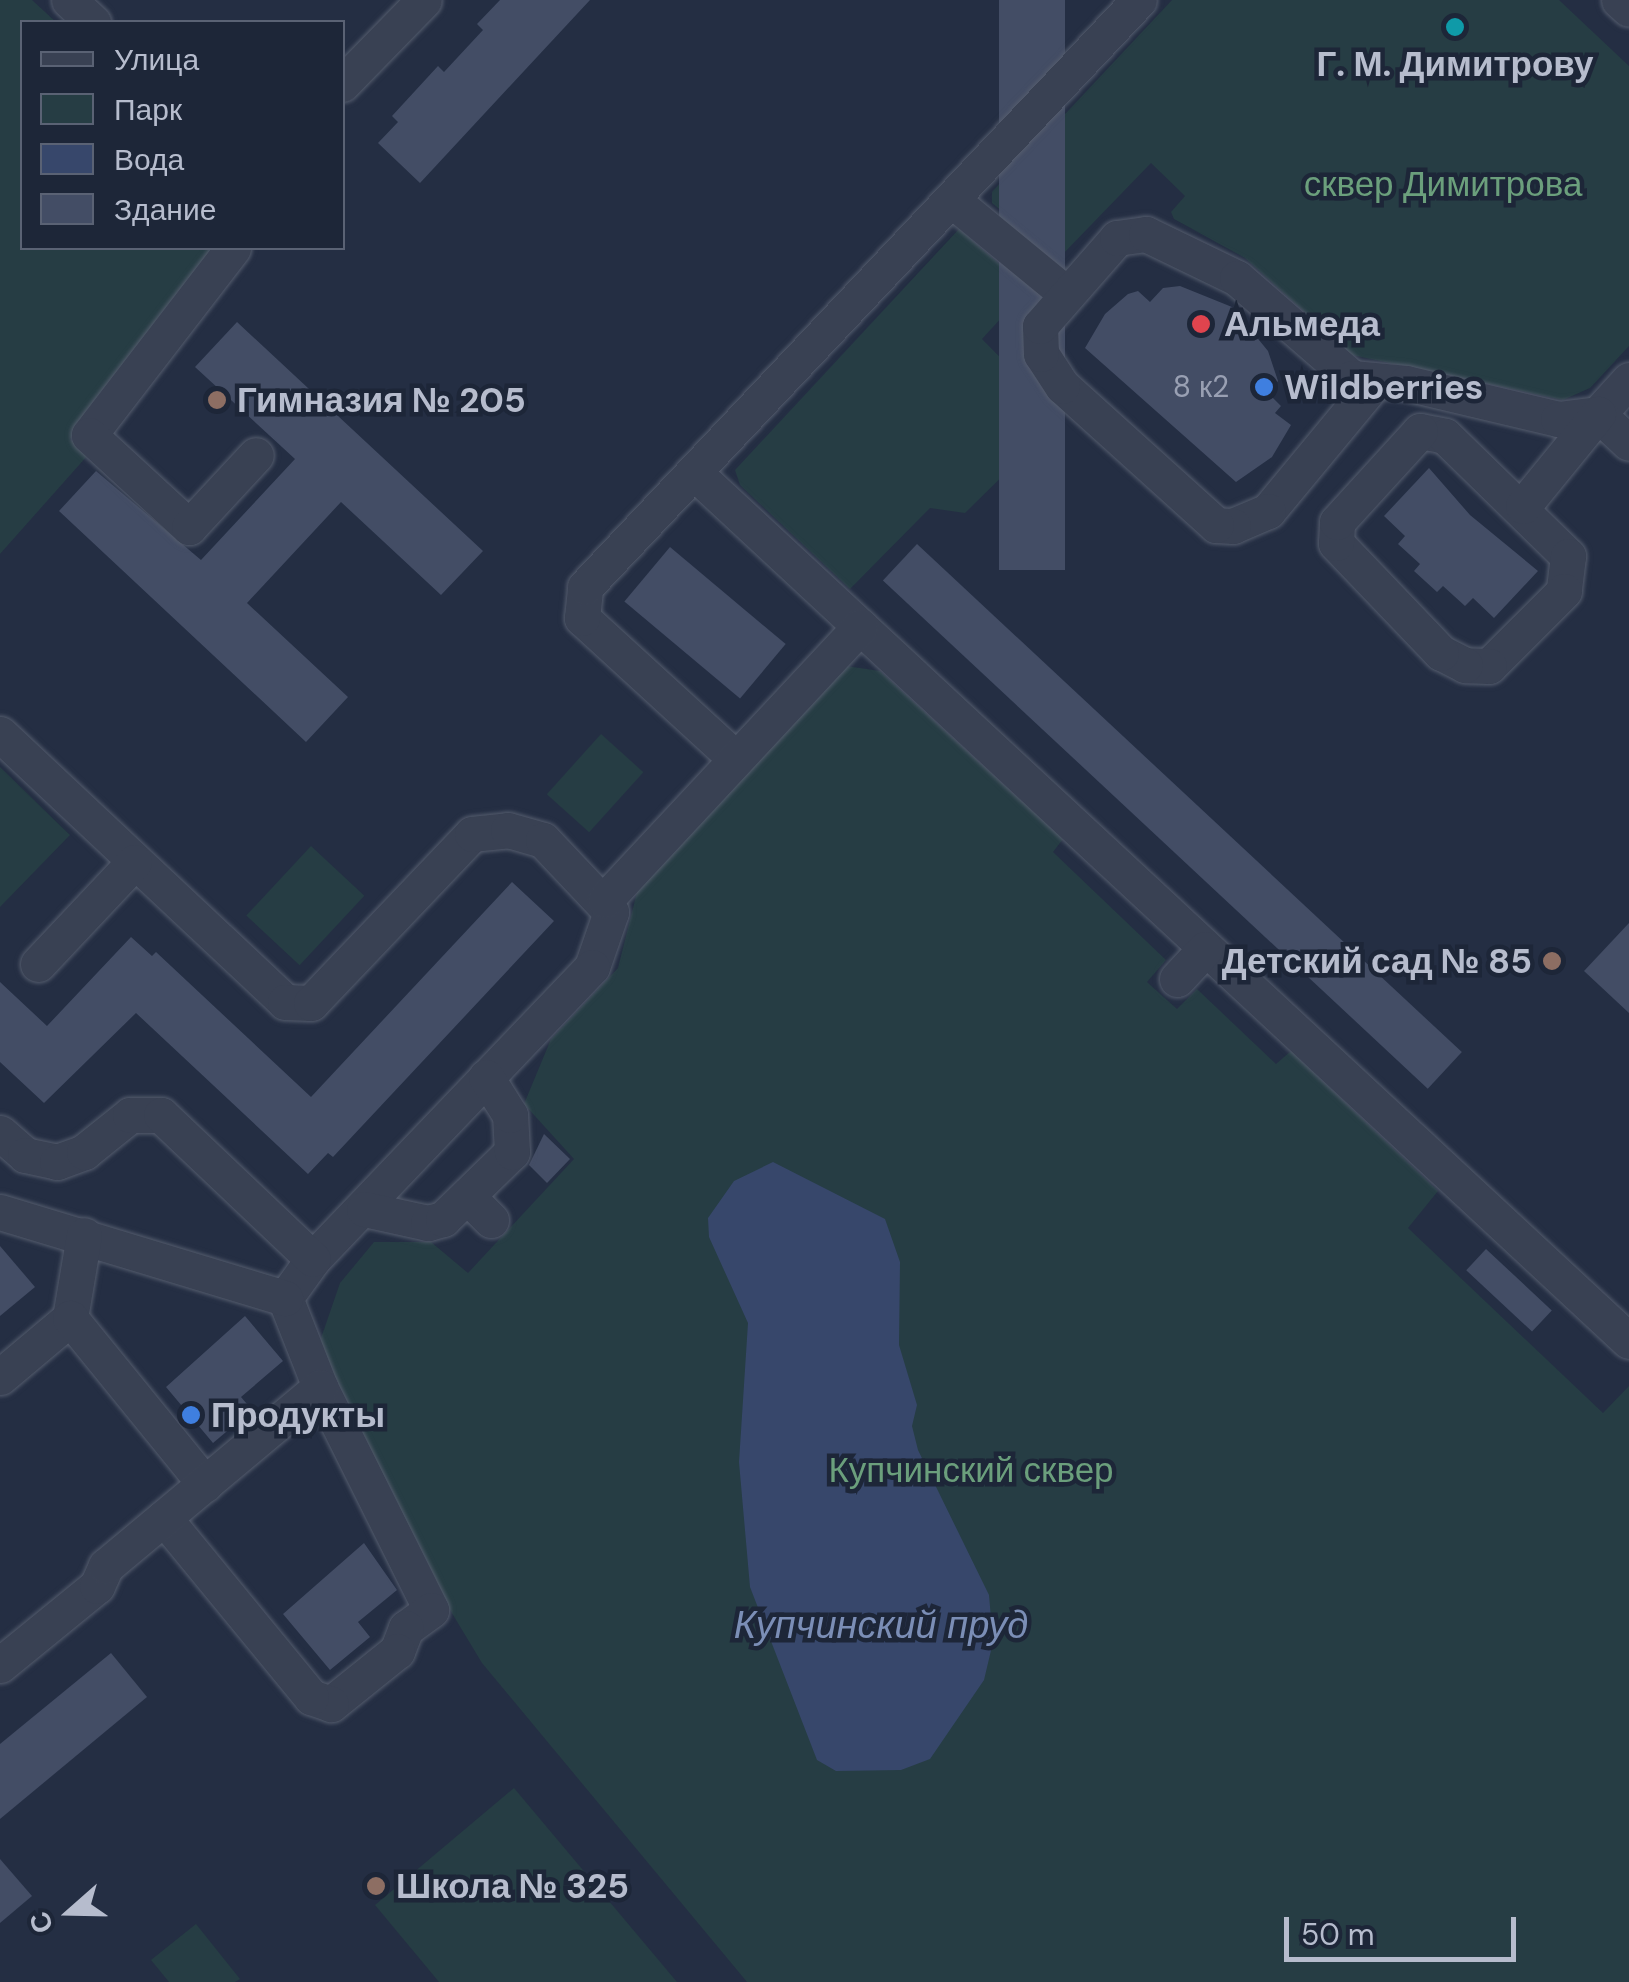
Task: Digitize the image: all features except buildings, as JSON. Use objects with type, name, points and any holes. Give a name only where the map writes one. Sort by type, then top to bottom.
[{"type":"street","points":[[69,0],[91,20]]},
{"type":"street","points":[[736,759],[579,608],[584,587],[697,475],[1139,0]]},
{"type":"street","points":[[1619,0],[1629,9]]},
{"type":"street","points":[[345,80],[403,7]]},
{"type":"street","points":[[952,200],[1064,292]]},
{"type":"street","points":[[1373,384],[1268,511],[1233,526],[1216,525],[1053,375],[1041,354],[1040,326],[1064,292],[1118,238],[1146,234],[1169,240],[1256,294],[1338,369],[1373,384],[1406,383],[1558,419],[1598,414]]},
{"type":"street","points":[[232,250],[89,434],[189,527],[256,455]]},
{"type":"street","points":[[1523,506],[1629,380]]},
{"type":"street","points":[[1598,414],[1629,443]]},
{"type":"street","points":[[1420,431],[1445,436],[1523,506],[1568,556],[1570,580],[1489,666],[1466,665],[1441,653],[1336,544],[1337,522],[1420,431]]},
{"type":"street","points":[[697,475],[1629,1341]]},
{"type":"street","points":[[605,900],[860,627]]},
{"type":"street","points":[[0,734],[285,1002],[311,1003],[472,834],[508,830],[543,840],[605,900],[611,912],[592,968],[313,1259],[285,1298]]},
{"type":"street","points":[[38,964],[134,862]]},
{"type":"street","points":[[1177,978],[1205,949]]},
{"type":"street","points":[[364,1209],[428,1223],[479,1208],[512,1152],[510,1115],[486,1078]]},
{"type":"street","points":[[0,1132],[25,1155],[58,1162],[84,1152],[130,1115],[161,1115],[313,1259]]},
{"type":"street","points":[[0,1212],[285,1298]]},
{"type":"street","points":[[0,1377],[70,1318],[84,1235]]},
{"type":"street","points":[[164,1518],[311,1696],[331,1704],[397,1651],[406,1628],[431,1610],[428,1594],[320,1387],[285,1298]]},
{"type":"street","points":[[70,1318],[205,1484]]},
{"type":"street","points":[[0,1665],[97,1586],[106,1566],[320,1387]]},
{"type":"green space","points":[[0,0],[32,0],[54,20],[20,20],[20,250],[217,250],[70,439],[88,455],[0,554]]},
{"type":"green space","name":"сквер Димитрова","points":[[1172,0],[1559,0],[1629,66],[1629,346],[1590,388],[1563,400],[1352,355],[1245,258],[1174,219],[1171,212],[1185,196],[1151,163],[1063,254],[1052,253],[992,203],[992,192]]},
{"type":"green space","points":[[959,229],[1028,289],[982,339],[1061,419],[965,513],[930,508],[850,589],[740,485],[735,470]]},
{"type":"green space","name":"Купчинский сквер","points":[[846,666],[880,671],[1063,839],[1053,852],[1166,960],[1147,982],[1177,1009],[1197,989],[1276,1064],[1291,1051],[1438,1191],[1408,1228],[1603,1413],[1629,1386],[1629,1982],[747,1982],[482,1663],[441,1595],[319,1344],[340,1283],[374,1242],[431,1242],[468,1273],[574,1159],[524,1104],[551,1039],[618,968],[638,888]]},
{"type":"green space","points":[[601,734],[643,772],[589,832],[547,794]]},
{"type":"green space","points":[[0,767],[70,835],[0,907]]},
{"type":"green space","points":[[311,846],[364,896],[300,965],[246,915]]},
{"type":"green space","points":[[514,1788],[677,1982],[439,1982],[375,1905]]},
{"type":"green space","points":[[196,1924],[240,1979],[169,1982],[151,1960]]},
{"type":"water","name":"Купчинский пруд","points":[[773,1162],[885,1219],[900,1262],[899,1345],[917,1405],[912,1426],[918,1450],[989,1595],[993,1642],[984,1680],[930,1759],[901,1770],[836,1771],[817,1760],[750,1587],[739,1462],[748,1323],[709,1237],[708,1218],[734,1181]]},
{"type":"place","name":"Г. М. Димитрову","points":[[1455,27]]},
{"type":"place","name":"Альмеда","points":[[1201,324]]},
{"type":"place","name":"Wildberries","points":[[1264,387]]},
{"type":"place","name":"Гимназия № 205","points":[[217,400]]},
{"type":"place","name":"Детский сад № 85","points":[[1552,961]]},
{"type":"place","name":"Продукты","points":[[191,1415]]},
{"type":"place","name":"Школа № 325","points":[[376,1886]]}]
